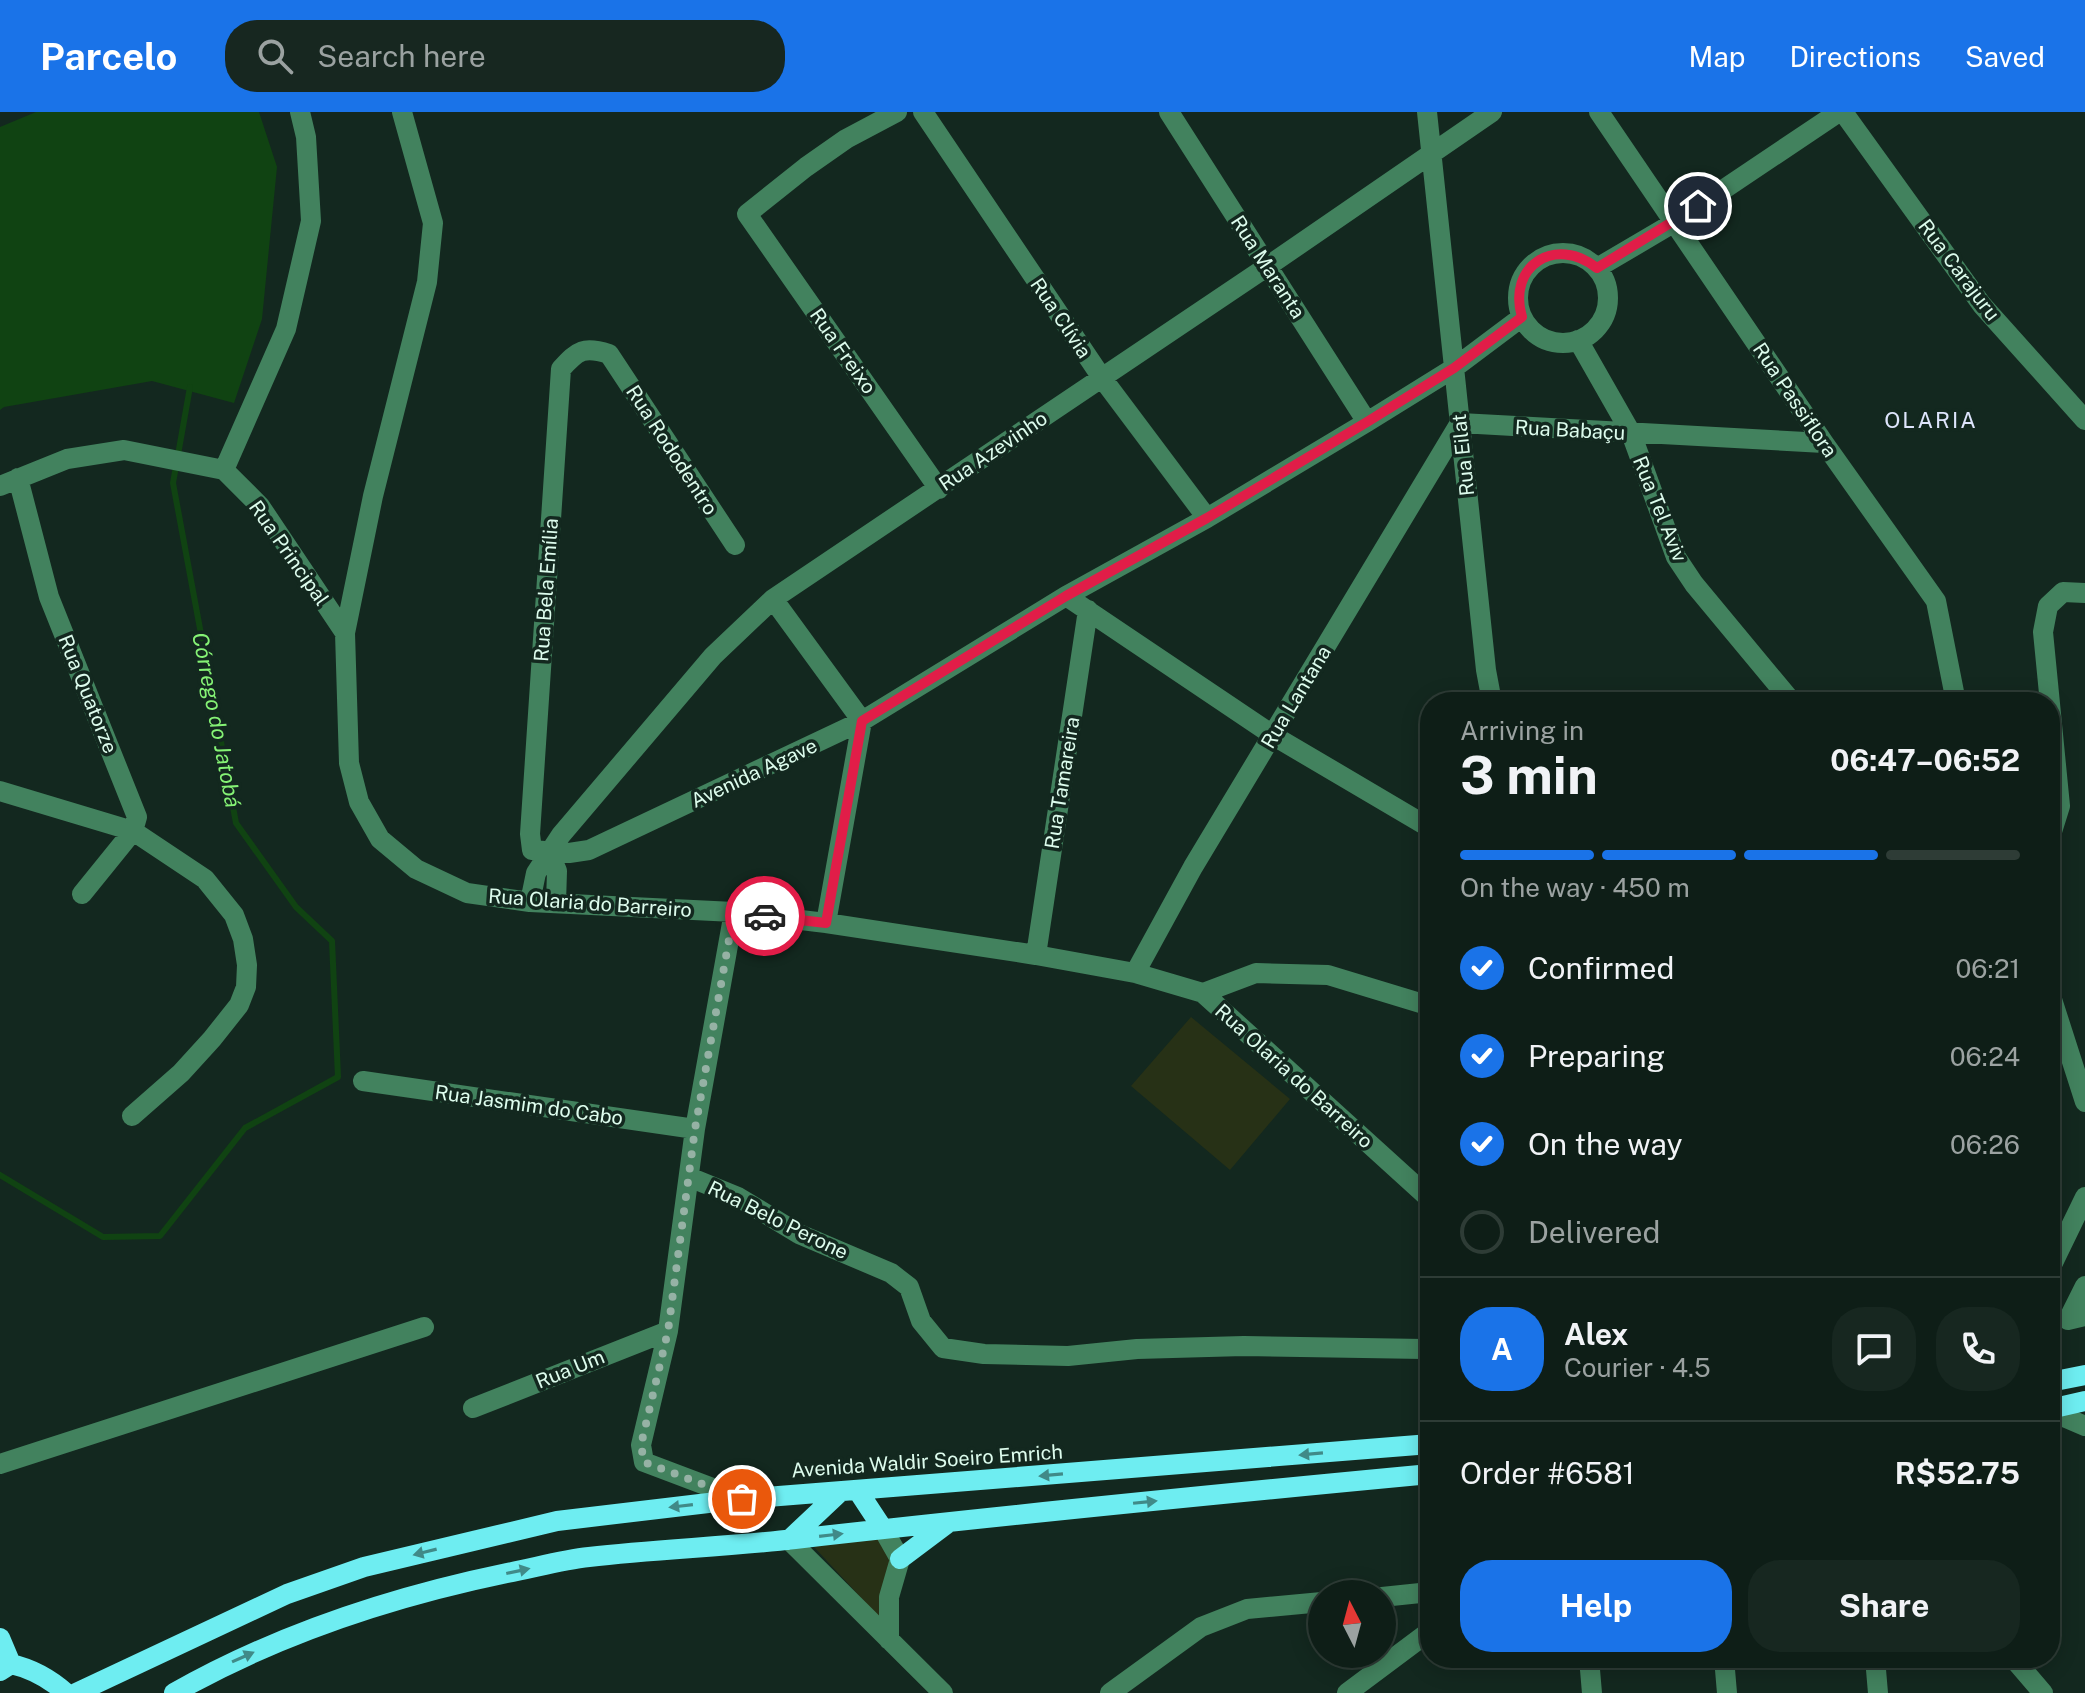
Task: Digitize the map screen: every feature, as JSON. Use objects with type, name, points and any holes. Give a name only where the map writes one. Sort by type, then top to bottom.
[{"type":"main road","points":[[2060,1380],[2085,1375]]},
{"type":"main road","points":[[2060,1407],[2085,1401]]},
{"type":"main road","name":"Avenida Waldir Soeiro Emrich","points":[[76,1693],[287,1594],[364,1567],[557,1521],[742,1499],[1420,1445]]},
{"type":"main road","points":[[174,1693],[217,1669],[287,1637],[382,1604],[449,1585],[585,1557],[789,1540],[1420,1475]]},
{"type":"main road","points":[[789,1540],[849,1492],[883,1529]]},
{"type":"main road","points":[[900,1559],[951,1521]]},
{"type":"main road","points":[[0,1638],[6,1667],[49,1678],[66,1693]]},
{"type":"street","points":[[9,482],[67,459],[124,450],[214,468],[286,329],[311,221],[306,137],[300,112]]},
{"type":"street","name":"Rua Olaria do Barreiro","points":[[402,112],[433,223],[427,282],[373,496],[345,633],[349,763],[359,802],[380,839],[416,869],[467,893],[530,902],[734,912],[826,923],[1135,973],[1203,993],[1420,1190]]},
{"type":"street","name":"Rua Freixo","points":[[897,112],[846,139],[747,214],[939,489]]},
{"type":"street","name":"Rua Clívia","points":[[923,112],[1102,378],[1207,518]]},
{"type":"street","name":"Rua Maranta","points":[[1169,112],[1367,422]]},
{"type":"street","points":[[1415,112],[1428,122]]},
{"type":"street","name":"Rua Azevinho","points":[[530,902],[536,873],[549,852],[713,656],[773,599],[1492,112]]},
{"type":"street","name":"Rua Passiflora","points":[[1599,112],[1824,443],[1936,601],[1954,692]]},
{"type":"street","points":[[1597,268],[1675,222],[1841,112]]},
{"type":"street","name":"Rua Carajuru","points":[[1841,112],[1982,305],[2085,420]]},
{"type":"street","name":"Rua Eilat","points":[[1428,122],[1490,692]]},
{"type":"street","points":[[1572,254],[1597,268],[1608,295],[1607,310],[1590,334],[1578,340],[1551,342],[1529,328],[1522,317],[1518,290],[1532,266],[1544,257],[1572,254]]},
{"type":"street","name":"Avenida Agave","points":[[549,852],[579,853],[589,850],[862,721],[1066,596],[1207,518],[1367,422],[1454,368],[1522,317]]},
{"type":"street","name":"Rua Tel Aviv","points":[[1578,340],[1631,433],[1676,557],[1694,584],[1784,692]]},
{"type":"street","name":"Rua Bela Emília","points":[[549,852],[532,850],[530,834],[561,369],[574,354],[591,349],[609,354]]},
{"type":"street","name":"Rua Rododentro","points":[[609,354],[735,545]]},
{"type":"street","name":"Rua Babaçu","points":[[1460,423],[1824,443]]},
{"type":"street","name":"Rua Lantana","points":[[1135,973],[1193,867],[1460,423]]},
{"type":"street","name":"Rua Principal","points":[[214,468],[260,506],[345,633]]},
{"type":"street","name":"Rua Quatorze","points":[[9,482],[49,597],[137,817],[133,831]]},
{"type":"street","points":[[2049,692],[2043,632],[2048,606],[2063,592],[2085,593]]},
{"type":"street","points":[[1066,596],[1274,736],[1420,822]]},
{"type":"street","points":[[773,599],[862,721],[826,923]]},
{"type":"street","name":"Rua Tamareira","points":[[1036,955],[1088,610]]},
{"type":"street","points":[[0,791],[133,831],[205,879],[234,915],[243,939],[247,965],[246,987],[239,1005],[181,1073],[132,1116]]},
{"type":"street","points":[[82,894],[133,831]]},
{"type":"street","points":[[549,852],[557,871],[556,903]]},
{"type":"street","name":"Rua Belo Perone","points":[[734,912],[695,1129],[668,1331],[641,1445],[644,1462],[742,1499]]},
{"type":"street","points":[[1203,993],[1256,973],[1328,975],[1420,1003]]},
{"type":"street","points":[[2060,1025],[2085,1102]]},
{"type":"street","name":"Rua Jasmim do Cabo","points":[[363,1081],[695,1129]]},
{"type":"street","name":"Rua Belo Perone","points":[[689,1177],[738,1197],[799,1234],[891,1273],[909,1287],[921,1321],[943,1348],[984,1354],[1068,1356],[1137,1349],[1244,1346],[1420,1349]]},
{"type":"street","points":[[2060,1248],[2085,1197]]},
{"type":"street","points":[[2085,1286],[2068,1320],[2085,1316]]},
{"type":"street","points":[[0,1464],[424,1327]]},
{"type":"street","name":"Rua Um","points":[[473,1408],[668,1331]]},
{"type":"street","points":[[2060,1415],[2085,1426]]},
{"type":"street","points":[[883,1529],[900,1559],[889,1597],[889,1640]]},
{"type":"street","points":[[789,1540],[943,1693]]},
{"type":"street","points":[[1396,1596],[1420,1593]]},
{"type":"street","points":[[1110,1693],[1201,1627],[1247,1609],[1308,1603]]},
{"type":"street","points":[[1347,1693],[1420,1638]]},
{"type":"street","points":[[1590,1668],[1592,1693]]},
{"type":"street","points":[[1725,1668],[1727,1693]]},
{"type":"street","points":[[1876,1668],[1878,1693]]},
{"type":"street","points":[[2022,1668],[2043,1693]]},
{"type":"shaded area","points":[[36,112],[259,112],[277,167],[262,319],[234,403],[152,381],[0,410],[0,127]]},
{"type":"shaded area","points":[[1191,1017],[1290,1099],[1230,1170],[1131,1086]]},
{"type":"shaded area","points":[[880,1536],[891,1557],[879,1617],[814,1547]]},
{"type":"waterway","name":"Córrego do Jatobá","points":[[0,1175],[103,1237],[160,1236],[245,1128],[338,1077],[332,941],[296,907],[236,823],[173,483],[190,387]]},
{"type":"way so far","points":[[742,1499],[644,1462],[641,1445],[668,1331],[695,1129],[734,912],[765,916]]},
{"type":"district","name":"OLARIA","points":[[1931,420]]},
{"type":"route","points":[[765,916],[826,923],[862,721],[1066,596],[1207,518],[1454,368],[1522,317],[1518,290],[1523,277],[1544,257],[1572,254],[1597,268],[1698,206]]}]
